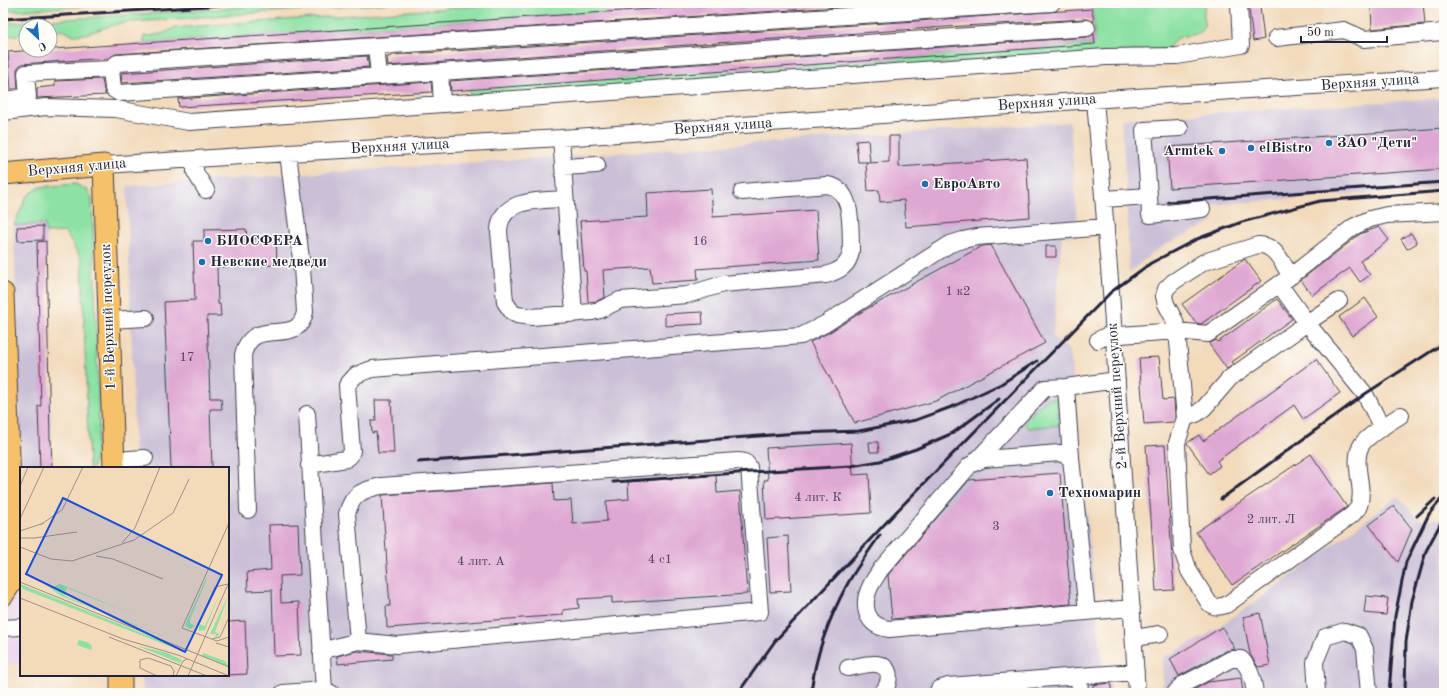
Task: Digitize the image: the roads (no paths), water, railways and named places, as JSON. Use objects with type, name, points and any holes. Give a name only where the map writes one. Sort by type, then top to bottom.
[{"type":"main road","name":"Верхняя улица","points":[[3,174],[104,165]]},
{"type":"main road","name":"1-й Верхний переулок","points":[[104,165],[114,464]]},
{"type":"main road","points":[[3,293],[5,394],[13,564],[10,584],[3,595]]},
{"type":"main road","points":[[121,676],[121,693]]},
{"type":"street","points":[[3,97],[3,100],[28,97],[26,72],[112,68],[117,63],[1052,3]]},
{"type":"street","points":[[3,112],[46,107],[116,109],[189,122],[1106,57],[1177,56],[1241,45],[1239,4]]},
{"type":"street","points":[[112,68],[113,89],[119,93],[1087,28]]},
{"type":"street","points":[[1276,38],[1344,30],[1364,39],[1442,32],[1444,30]]},
{"type":"street","points":[[376,46],[379,76]]},
{"type":"street","points":[[440,72],[442,104]]},
{"type":"street","name":"Верхняя улица","points":[[104,165],[561,138],[1095,100],[1444,78]]},
{"type":"street","name":"2-й Верхний переулок","points":[[1095,100],[1114,336],[1137,693]]},
{"type":"street","points":[[1180,128],[1144,130],[1150,214],[1202,209]]},
{"type":"street","points":[[561,138],[574,314]]},
{"type":"street","points":[[248,510],[243,362],[244,348],[248,341],[259,334],[290,331],[295,329],[304,319],[305,312],[302,267],[288,153]]},
{"type":"street","points":[[195,160],[195,172],[206,190]]},
{"type":"street","points":[[563,167],[597,165]]},
{"type":"street","points":[[565,198],[529,201],[512,207],[506,212],[499,224],[505,302],[512,312],[517,315],[532,317],[574,314],[600,310],[620,300],[687,295],[723,284],[826,275],[841,269],[847,264],[851,251],[849,210],[844,195],[839,189],[834,186],[827,185],[742,192]]},
{"type":"street","points":[[1104,199],[1149,196]]},
{"type":"street","points":[[1098,340],[1106,336],[1177,331],[1208,334],[1285,280],[1353,227],[1370,219],[1387,215],[1444,212]]},
{"type":"street","points":[[309,465],[346,460],[350,456],[352,451],[347,386],[356,374],[372,370],[801,336],[825,324],[950,244],[977,237],[1106,227]]},
{"type":"street","points":[[1382,428],[1365,394],[1307,323],[1285,280],[1272,248],[1265,244],[1258,245],[1204,262],[1173,282],[1166,289],[1164,296],[1166,304],[1175,321],[1177,331],[1185,418],[1177,443],[1182,550],[1189,571],[1212,606],[1218,607],[1226,605],[1352,515],[1358,508],[1360,499],[1357,461],[1358,452],[1363,443],[1401,415]]},
{"type":"street","points":[[1185,418],[1196,414],[1204,408],[1230,378],[1339,301]]},
{"type":"street","points":[[109,320],[146,318]]},
{"type":"street","points":[[975,462],[1045,388],[1066,387],[1117,380]]},
{"type":"street","points":[[1066,387],[1071,458],[1087,612]]},
{"type":"street","points":[[283,693],[328,692],[321,651],[307,414]]},
{"type":"street","points":[[1071,458],[1060,453],[984,459],[970,465],[881,569],[870,586],[868,593],[866,611],[869,619],[874,625],[889,629],[1132,608]]},
{"type":"street","points":[[114,464],[145,458]]},
{"type":"street","points":[[321,651],[358,641],[398,644],[760,612],[749,466],[743,461],[738,461],[381,486],[362,492],[354,497],[349,505],[347,514],[358,641]]},
{"type":"street","points":[[3,628],[20,627]]},
{"type":"street","points":[[1317,693],[1315,662],[1325,637],[1345,630],[1359,636],[1365,649],[1369,693]]},
{"type":"street","points":[[1134,638],[1160,634]]},
{"type":"street","points":[[1175,693],[1182,685],[1231,659],[1241,659],[1248,667],[1253,679],[1255,693]]},
{"type":"street","points":[[848,668],[876,664],[884,667],[888,672],[889,684],[882,693]]},
{"type":"street","points":[[937,693],[939,689],[948,686],[1136,672]]},
{"type":"street","points":[[1079,676],[1080,693]]},
{"type":"railway","points":[[3,19],[255,3]]},
{"type":"railway","points":[[1168,202],[1444,182]]},
{"type":"railway","points":[[738,693],[775,641],[896,512],[1111,292],[1151,263],[1197,239],[1242,222],[1320,201],[1444,191]]},
{"type":"railway","points":[[1221,499],[1365,394],[1444,343]]},
{"type":"railway","points":[[418,462],[798,433],[859,431],[916,420],[954,406],[1001,384],[1037,361]]},
{"type":"railway","points":[[613,482],[851,466],[880,461],[916,449],[953,433],[999,399]]},
{"type":"railway","points":[[1389,693],[1395,616],[1406,562],[1429,514],[1444,496]]},
{"type":"railway","points":[[1417,516],[1435,499]]},
{"type":"railway","points":[[1405,693],[1406,642],[1412,601],[1426,551],[1444,517]]},
{"type":"railway","points":[[811,693],[816,665],[824,636],[835,609],[859,565],[880,535]]},
{"type":"place","name":"ЗАО \"Дети\"","points":[[1329,143]]},
{"type":"place","name":"elBistro","points":[[1251,148]]},
{"type":"place","name":"Armtek","points":[[1222,151]]},
{"type":"place","name":"ЕвроАвто","points":[[925,184]]},
{"type":"place","name":"БИОСФЕРА","points":[[208,241]]},
{"type":"place","name":"Невские медведи","points":[[202,262]]},
{"type":"place","name":"Техномарин","points":[[1050,493]]}]
